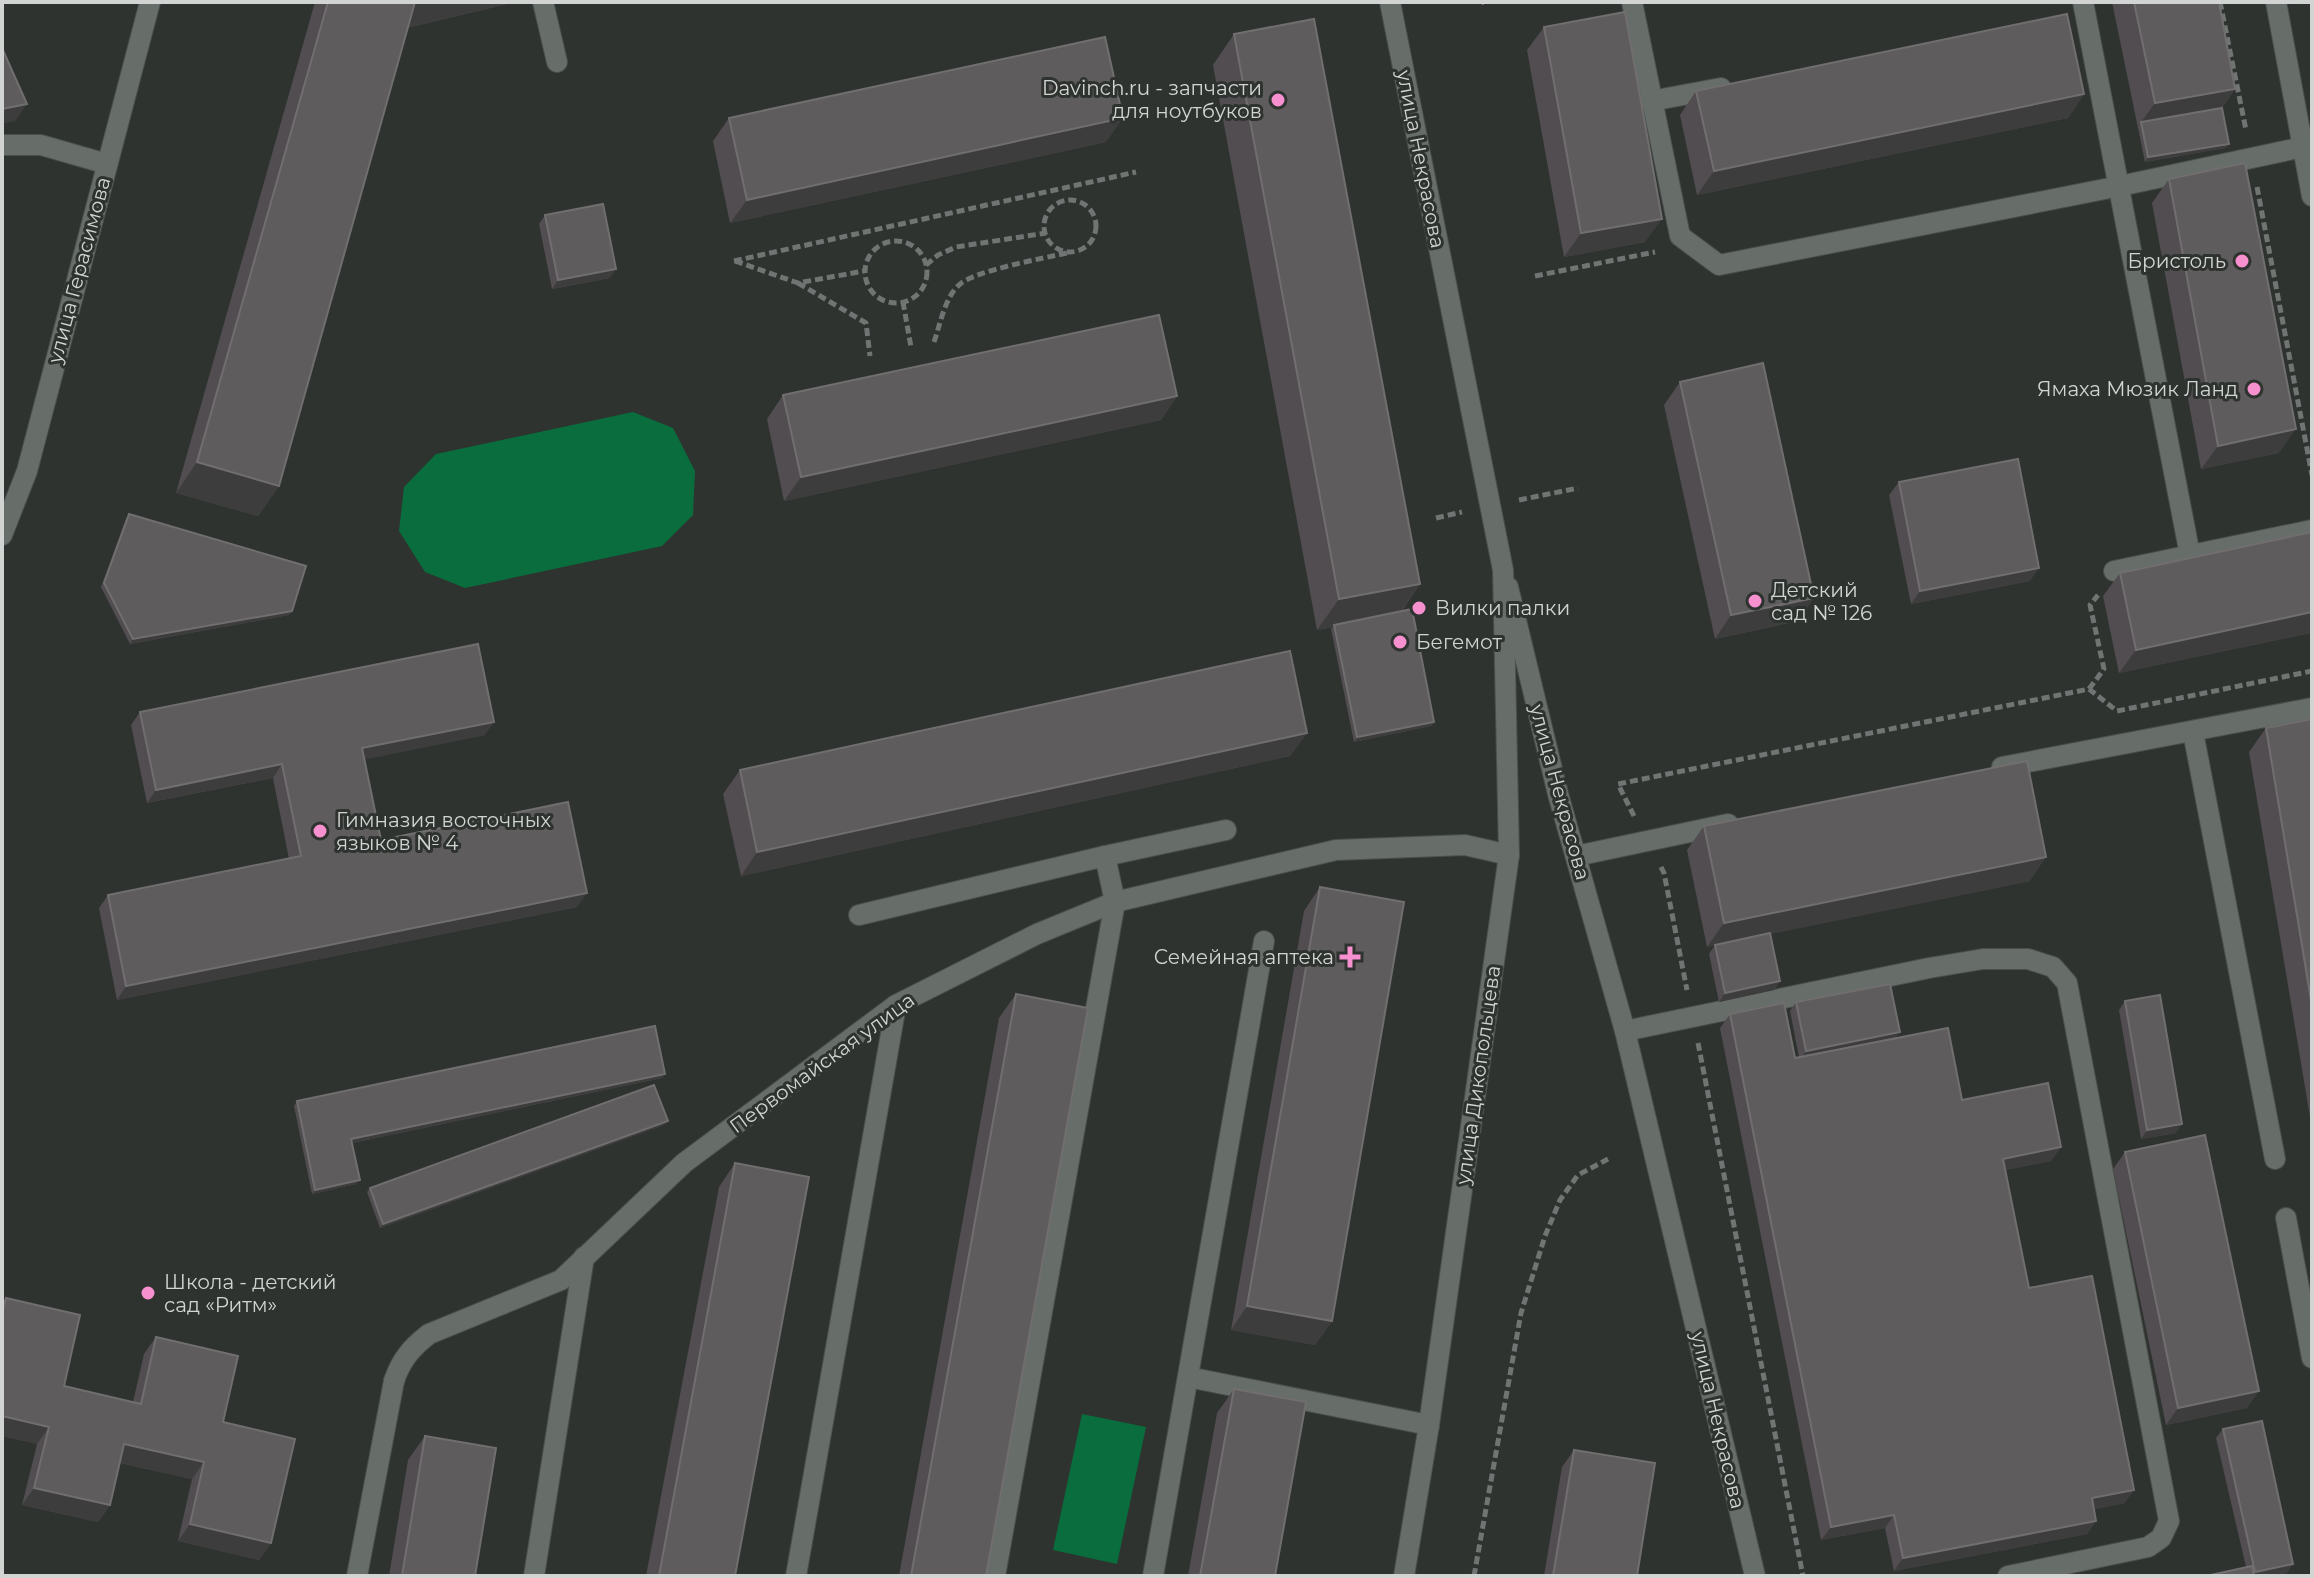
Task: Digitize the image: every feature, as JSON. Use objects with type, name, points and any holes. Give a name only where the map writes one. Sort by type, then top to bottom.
[{"type":"street","name":"улица Герасимова","points":[[2,533],[27,471],[150,2]]},
{"type":"street","points":[[543,2],[557,62]]},
{"type":"street","name":"улица Некрасова","points":[[1390,2],[1503,570],[1558,794],[1625,1031],[1755,1576]]},
{"type":"street","points":[[1632,2],[1680,236],[1719,265],[2303,147]]},
{"type":"street","points":[[2276,2],[2312,196]]},
{"type":"street","points":[[2080,12],[2120,186],[2190,555]]},
{"type":"street","points":[[1651,101],[1744,83]]},
{"type":"street","points":[[2,145],[41,145],[107,164]]},
{"type":"street","points":[[2114,571],[2312,530]]},
{"type":"street","name":"улица Дикопольцева","points":[[1404,1576],[1429,1425],[1509,855],[1503,570]]},
{"type":"street","points":[[1975,772],[2312,708]]},
{"type":"street","points":[[2193,732],[2275,1159]]},
{"type":"street","points":[[1576,856],[1754,818]]},
{"type":"street","points":[[859,915],[1226,830]]},
{"type":"street","name":"Первомайская улица","points":[[357,1576],[394,1381],[400,1363],[412,1346],[429,1334],[561,1280],[684,1163],[896,1005],[1037,934],[1115,902],[1336,850],[1465,845],[1509,855]]},
{"type":"street","points":[[995,1576],[1115,902],[1105,856]]},
{"type":"street","points":[[1153,1576],[1264,941]]},
{"type":"street","points":[[1625,1031],[1983,959],[2028,959],[2053,967],[2067,983],[2169,1521],[2161,1538],[2148,1547],[2008,1576]]},
{"type":"street","points":[[796,1576],[896,1005]]},
{"type":"street","points":[[2286,1218],[2312,1358]]},
{"type":"street","points":[[534,1576],[584,1257]]},
{"type":"street","points":[[1188,1377],[1429,1425]]},
{"type":"path","points":[[2220,2],[2312,475]]},
{"type":"path","points":[[870,356],[866,323],[798,283],[734,261],[1136,172]]},
{"type":"path","points":[[1067,200],[1070,192],[1079,185]]},
{"type":"path","points":[[934,342],[948,302],[958,285],[973,276],[1081,251],[1092,241],[1097,227],[1093,213],[1082,203],[1067,200],[1055,205],[1047,214],[1044,226],[1047,238],[1055,248],[1067,253]]},
{"type":"path","points":[[889,226],[892,240]]},
{"type":"path","points":[[926,265],[938,255],[956,247],[1046,233]]},
{"type":"path","points":[[892,240],[910,243],[923,255],[926,265],[928,272],[923,289],[910,301],[891,304],[877,298],[867,286],[864,271],[868,256],[878,245],[892,240]]},
{"type":"path","points":[[1535,276],[1692,245]]},
{"type":"path","points":[[798,283],[864,271]]},
{"type":"path","points":[[903,302],[911,347]]},
{"type":"path","points":[[1803,1576],[1664,873],[1618,784],[2089,689],[2104,669],[2090,605],[2114,571]]},
{"type":"path","points":[[2089,689],[2117,711],[2312,671]]},
{"type":"path","points":[[1474,1576],[1521,1313],[1545,1236],[1560,1200],[1578,1175],[1608,1159]]},
{"type":"green space","points":[[633,412],[673,428],[695,471],[693,515],[662,546],[465,588],[425,572],[399,531],[404,487],[436,454]]},
{"type":"green space","points":[[1082,1414],[1146,1427],[1117,1564],[1053,1550]]},
{"type":"building","points":[[328,2],[415,2],[279,486],[197,462]]},
{"type":"building","points":[[2134,2],[2219,2],[2235,89],[2155,103]]},
{"type":"building","points":[[1625,12],[1662,219],[1581,233],[1544,27]]},
{"type":"building","points":[[2067,14],[2084,94],[1714,171],[1696,91]]},
{"type":"building","points":[[1314,19],[1420,584],[1339,599],[1234,34]]},
{"type":"building","points":[[1105,37],[1123,118],[747,200],[729,118]]},
{"type":"building","points":[[2,48],[27,104],[2,109]]},
{"type":"building","points":[[2222,108],[2229,144],[2148,157],[2141,122]]},
{"type":"building","points":[[2245,163],[2296,429],[2218,446],[2169,179]]},
{"type":"building","points":[[603,204],[616,269],[558,280],[545,215]]},
{"type":"building","points":[[1159,315],[1177,396],[801,477],[783,395]]},
{"type":"building","points":[[1763,363],[1814,598],[1731,615],[1680,382]]},
{"type":"building","points":[[2018,459],[2039,568],[1920,591],[1899,482]]},
{"type":"building","points":[[129,514],[306,566],[292,611],[133,639],[104,583]]},
{"type":"building","points":[[2312,532],[2312,612],[2136,650],[2120,573]]},
{"type":"building","points":[[1412,609],[1434,722],[1357,737],[1334,625]]},
{"type":"building","points":[[478,644],[494,722],[362,748],[381,840],[568,802],[587,893],[126,986],[108,895],[301,856],[282,764],[156,790],[140,712]]},
{"type":"building","points":[[1290,651],[1307,733],[757,852],[740,770]]},
{"type":"building","points":[[2312,719],[2312,1006],[2266,728]]},
{"type":"building","points":[[2027,761],[2046,857],[1724,923],[1704,826]]},
{"type":"building","points":[[1320,887],[1404,902],[1332,1321],[1247,1306]]},
{"type":"building","points":[[1770,933],[1780,981],[1725,993],[1715,945]]},
{"type":"building","points":[[1890,984],[1900,1032],[1806,1051],[1796,1002]]},
{"type":"building","points":[[1016,994],[1088,1008],[986,1576],[911,1576]]},
{"type":"building","points":[[2160,995],[2182,1124],[2147,1130],[2125,1001]]},
{"type":"building","points":[[1784,1003],[1795,1058],[1948,1028],[1962,1100],[2048,1083],[2061,1147],[2003,1159],[2029,1288],[2092,1276],[2134,1490],[2092,1498],[2096,1521],[1903,1558],[1894,1515],[1831,1527],[1730,1014]]},
{"type":"building","points":[[655,1026],[665,1074],[351,1139],[360,1180],[315,1190],[297,1101]]},
{"type":"building","points":[[654,1085],[668,1121],[383,1224],[370,1188]]},
{"type":"building","points":[[2205,1135],[2259,1391],[2178,1408],[2125,1152]]},
{"type":"building","points":[[735,1163],[809,1177],[735,1576],[659,1576]]},
{"type":"building","points":[[6,1298],[80,1315],[64,1386],[141,1404],[156,1337],[238,1356],[223,1422],[295,1439],[271,1543],[190,1524],[204,1462],[124,1444],[110,1505],[34,1488],[49,1427],[2,1416],[2,1314]]},
{"type":"building","points":[[1234,1389],[1306,1402],[1275,1576],[1200,1576]]},
{"type":"building","points":[[2262,1421],[2293,1564],[2255,1572],[2223,1429]]},
{"type":"building","points":[[425,1436],[496,1448],[475,1576],[402,1576]]},
{"type":"building","points":[[1574,1450],[1655,1463],[1637,1576],[1553,1576]]},
{"type":"building","points":[[2252,1566],[2254,1576],[2206,1576]]},
{"type":"place","name":"Davinch.ru - запчасти для ноутбуков","points":[[1278,100]]},
{"type":"place","name":"Бристоль","points":[[2242,261]]},
{"type":"place","name":"Ямаха Мюзик Ланд","points":[[2254,389]]},
{"type":"place","name":"Детский сад № 126","points":[[1755,601]]},
{"type":"place","name":"Вилки палки","points":[[1419,608]]},
{"type":"place","name":"Бегемот","points":[[1400,642]]},
{"type":"place","name":"Гимназия восточных языков № 4","points":[[320,831]]},
{"type":"place","name":"Семейная аптека","points":[[1350,957]]},
{"type":"place","name":"Школа - детский сад «Ритм»","points":[[148,1293]]}]
